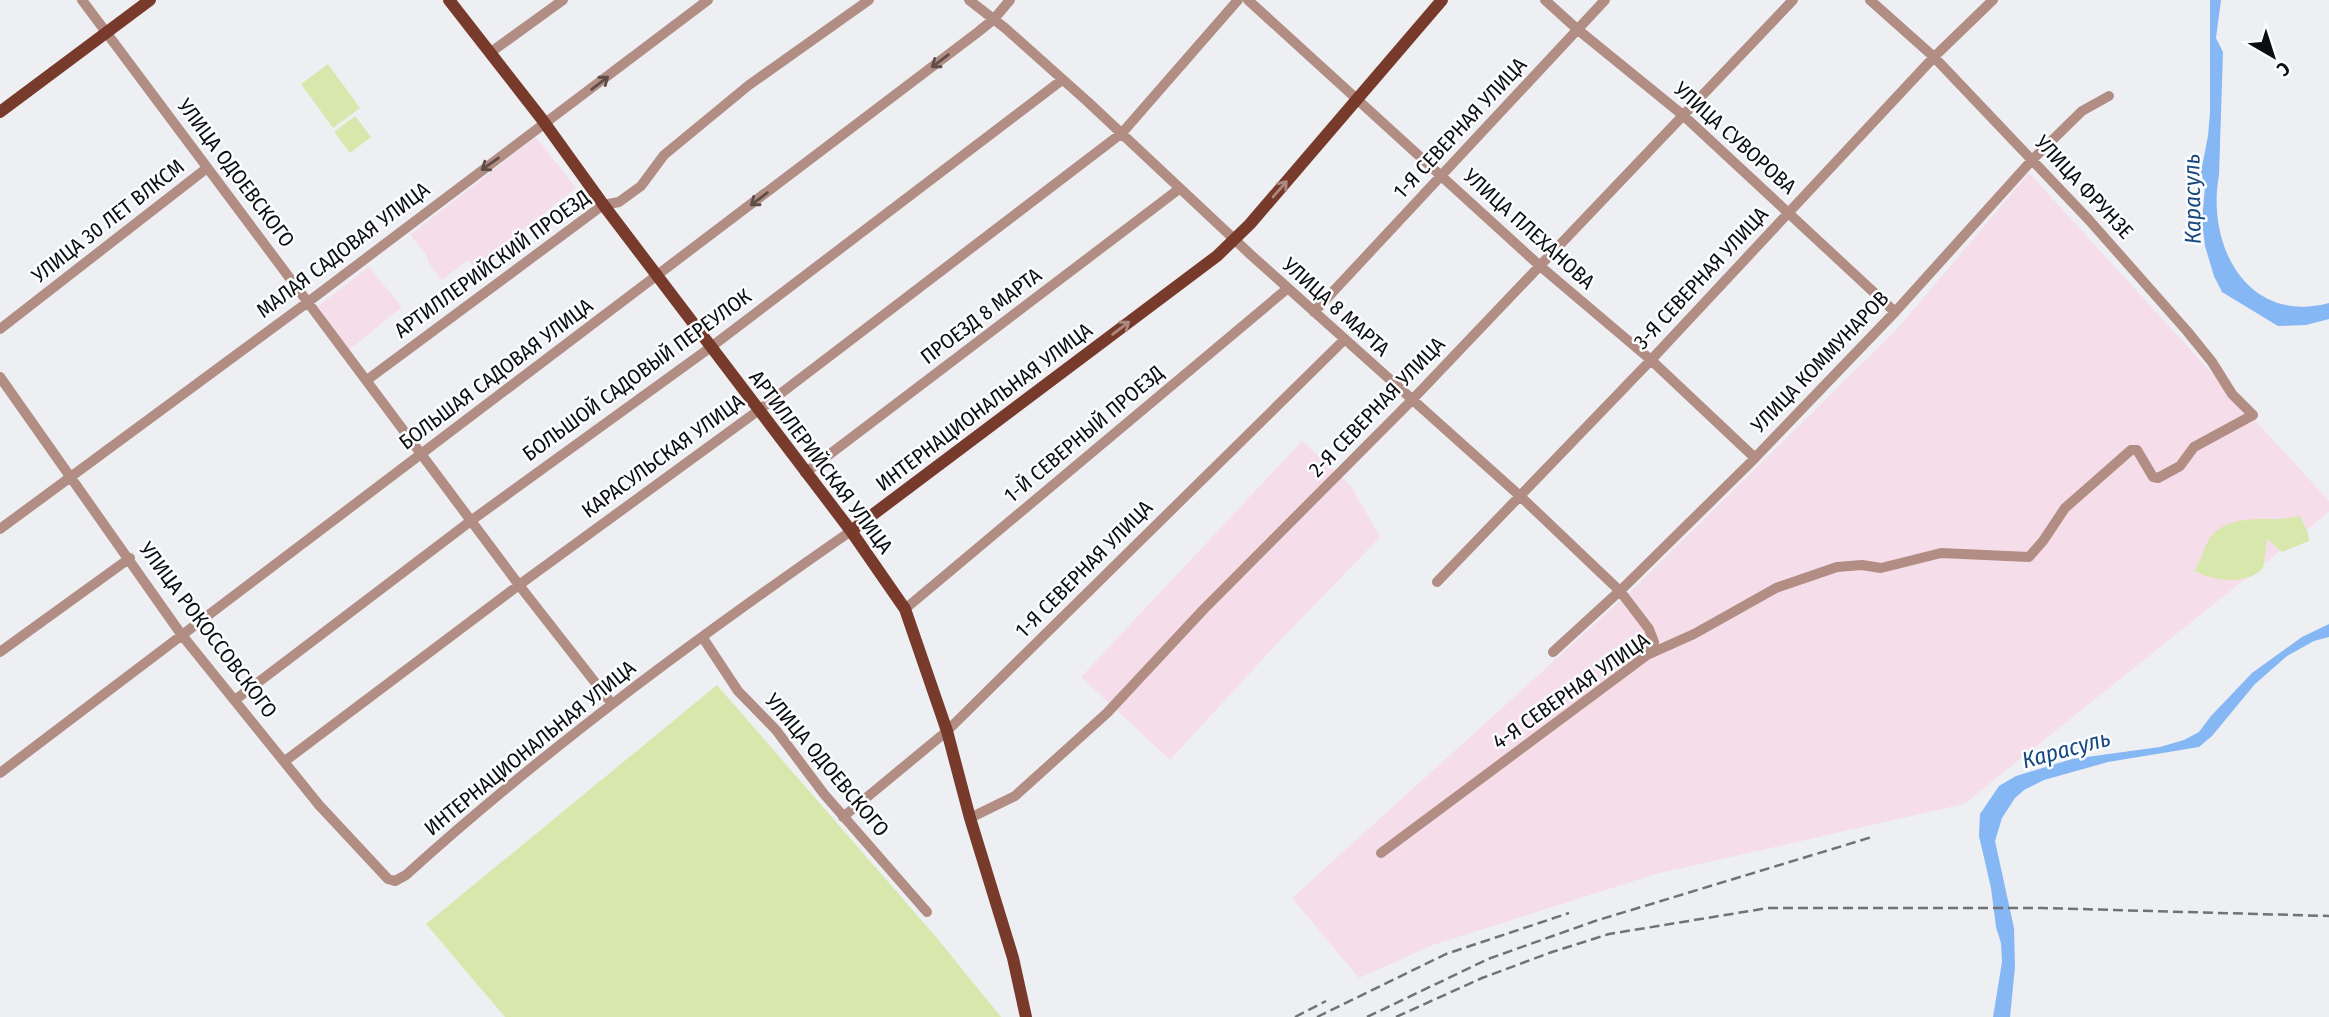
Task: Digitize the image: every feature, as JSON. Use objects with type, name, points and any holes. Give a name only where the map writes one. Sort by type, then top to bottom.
[{"type":"main road","points":[[0,113],[150,0]]},
{"type":"main road","name":"АРТИЛЛЕРИЙСКАЯ УЛИЦА","points":[[449,0],[851,531],[905,609],[947,731],[970,818],[1013,958],[1026,1017]]},
{"type":"main road","name":"ИНТЕРНАЦИОНАЛЬНАЯ УЛИЦА","points":[[851,531],[1217,256],[1250,224],[1441,0]]},
{"type":"street","name":"УЛИЦА ОДОЕВСКОГО","points":[[82,0],[519,585],[612,704]]},
{"type":"street","points":[[491,52],[564,0]]},
{"type":"street","name":"МАЛАЯ САДОВАЯ УЛИЦА","points":[[0,529],[545,125],[708,0]]},
{"type":"street","name":"АРТИЛЛЕРИЙСКИЙ ПРОЕЗД","points":[[368,380],[603,205],[619,202],[641,186],[664,155],[749,85],[869,0]]},
{"type":"street","name":"УЛИЦА 8 МАРТА","points":[[970,0],[1122,133],[1344,340],[1520,496],[1620,591],[1649,629],[1654,642]]},
{"type":"street","name":"БОЛЬШАЯ САДОВАЯ УЛИЦА","points":[[0,772],[994,19],[1010,0]]},
{"type":"street","name":"КАРАСУЛЬСКАЯ УЛИЦА","points":[[285,761],[519,585],[759,410],[1122,133],[1238,0]]},
{"type":"street","name":"УЛИЦА ПЛЕХАНОВА","points":[[1248,0],[1540,266],[1651,360],[1755,458]]},
{"type":"street","name":"УЛИЦА СУВОРОВА","points":[[1545,0],[1684,116],[1895,312]]},
{"type":"street","name":"1-Я СЕВЕРНАЯ УЛИЦА","points":[[1314,312],[1605,0]]},
{"type":"street","name":"2-Я СЕВЕРНАЯ УЛИЦА","points":[[970,818],[1015,796],[1107,713],[1203,610],[1412,400],[1793,0]]},
{"type":"street","name":"УЛИЦА ФРУНЗЕ","points":[[1870,0],[1934,57],[2089,220],[2180,323],[2212,362],[2232,394],[2253,415]]},
{"type":"street","name":"3-Я СЕВЕРНАЯ УЛИЦА","points":[[1437,582],[1651,360],[1934,57],[1993,0]]},
{"type":"street","name":"БОЛЬШОЙ САДОВЫЙ ПЕРЕУЛОК","points":[[234,700],[472,520],[711,347],[1062,80]]},
{"type":"street","name":"УЛИЦА КОММУНАРОВ","points":[[1553,652],[1620,591],[1755,458],[1895,312],[2032,160],[2082,111],[2109,96]]},
{"type":"street","name":"УЛИЦА 30 ЛЕТ ВЛКСМ","points":[[0,329],[207,167]]},
{"type":"street","name":"ПРОЕЗД 8 МАРТА","points":[[805,473],[1179,189]]},
{"type":"street","name":"1-Й СЕВЕРНЫЙ ПРОЕЗД","points":[[905,609],[1288,288]]},
{"type":"street","name":"1-Я СЕВЕРНАЯ УЛИЦА","points":[[844,817],[947,731],[1344,340]]},
{"type":"street","name":"УЛИЦА РОКОССОВСКОГО","points":[[0,377],[181,634],[319,805],[388,879],[394,881],[406,874]]},
{"type":"street","name":"4-Я СЕВЕРНАЯ УЛИЦА","points":[[1381,853],[1647,655],[1694,634],[1776,588],[1837,567],[1862,565],[1881,568],[1941,552],[2029,557],[2065,508],[2131,450],[2137,450],[2153,477],[2158,478],[2180,466],[2194,447],[2253,415]]},
{"type":"street","name":"ИНТЕРНАЦИОНАЛЬНАЯ УЛИЦА","points":[[406,874],[498,793],[612,704],[851,531]]},
{"type":"street","points":[[0,652],[130,558]]},
{"type":"street","name":"УЛИЦА ОДОЕВСКОГО","points":[[703,638],[738,691],[776,730],[844,817],[927,912]]},
{"type":"street","points":[[1647,655],[1654,642],[1667,646]]},
{"type":"shaded area","points":[[536,137],[576,188],[516,235],[507,251],[478,273],[468,260],[442,280],[410,235]]},
{"type":"shaded area","points":[[2029,173],[2329,501],[2329,512],[1964,804],[1656,874],[1433,945],[1359,978],[1292,898],[1630,592],[1897,329]]},
{"type":"shaded area","points":[[369,267],[402,307],[349,350],[318,306]]},
{"type":"shaded area","points":[[1302,441],[1351,486],[1380,537],[1170,760],[1081,677]]},
{"type":"green space","points":[[328,64],[360,108],[333,128],[301,84]]},
{"type":"green space","points":[[355,116],[371,137],[350,153],[334,132]]},
{"type":"green space","points":[[2300,516],[2309,541],[2282,552],[2267,539],[2263,568],[2256,574],[2230,580],[2194,571],[2208,541],[2222,527],[2240,521]]},
{"type":"green space","points":[[717,685],[936,937],[1001,1017],[505,1017],[426,924]]},
{"type":"water","points":[[2210,0],[2221,0],[2216,38],[2223,52],[2217,202],[2219,228],[2226,252],[2238,274],[2255,291],[2275,302],[2300,307],[2329,303],[2329,319],[2306,325],[2278,326],[2222,292],[2214,276],[2205,246],[2202,221],[2205,187],[2201,172],[2210,113]]},
{"type":"water","points":[[2329,624],[2329,637],[2314,641],[2287,656],[2255,684],[2212,736],[2199,747],[2108,762],[2044,780],[2015,798],[2002,818],[1995,841],[2014,928],[2015,967],[2010,1017],[1993,1017],[2002,962],[2001,943],[1979,836],[1980,814],[1999,786],[2016,776],[2072,759],[2160,747],[2184,740],[2199,732],[2252,673],[2302,637]]},
{"type":"railway","points":[[1367,1017],[1488,959],[1595,921],[1872,837]]},
{"type":"railway","points":[[1396,1017],[1482,978],[1609,934],[1768,908],[2043,908],[2329,916]]},
{"type":"railway","points":[[1317,1017],[1446,954],[1569,913]]},
{"type":"railway","points":[[1295,1017],[1326,1001]]},
{"type":"water label","name":"Карасуль","points":[[2192,199]]},
{"type":"water label","name":"Карасуль","points":[[2066,749]]}]
